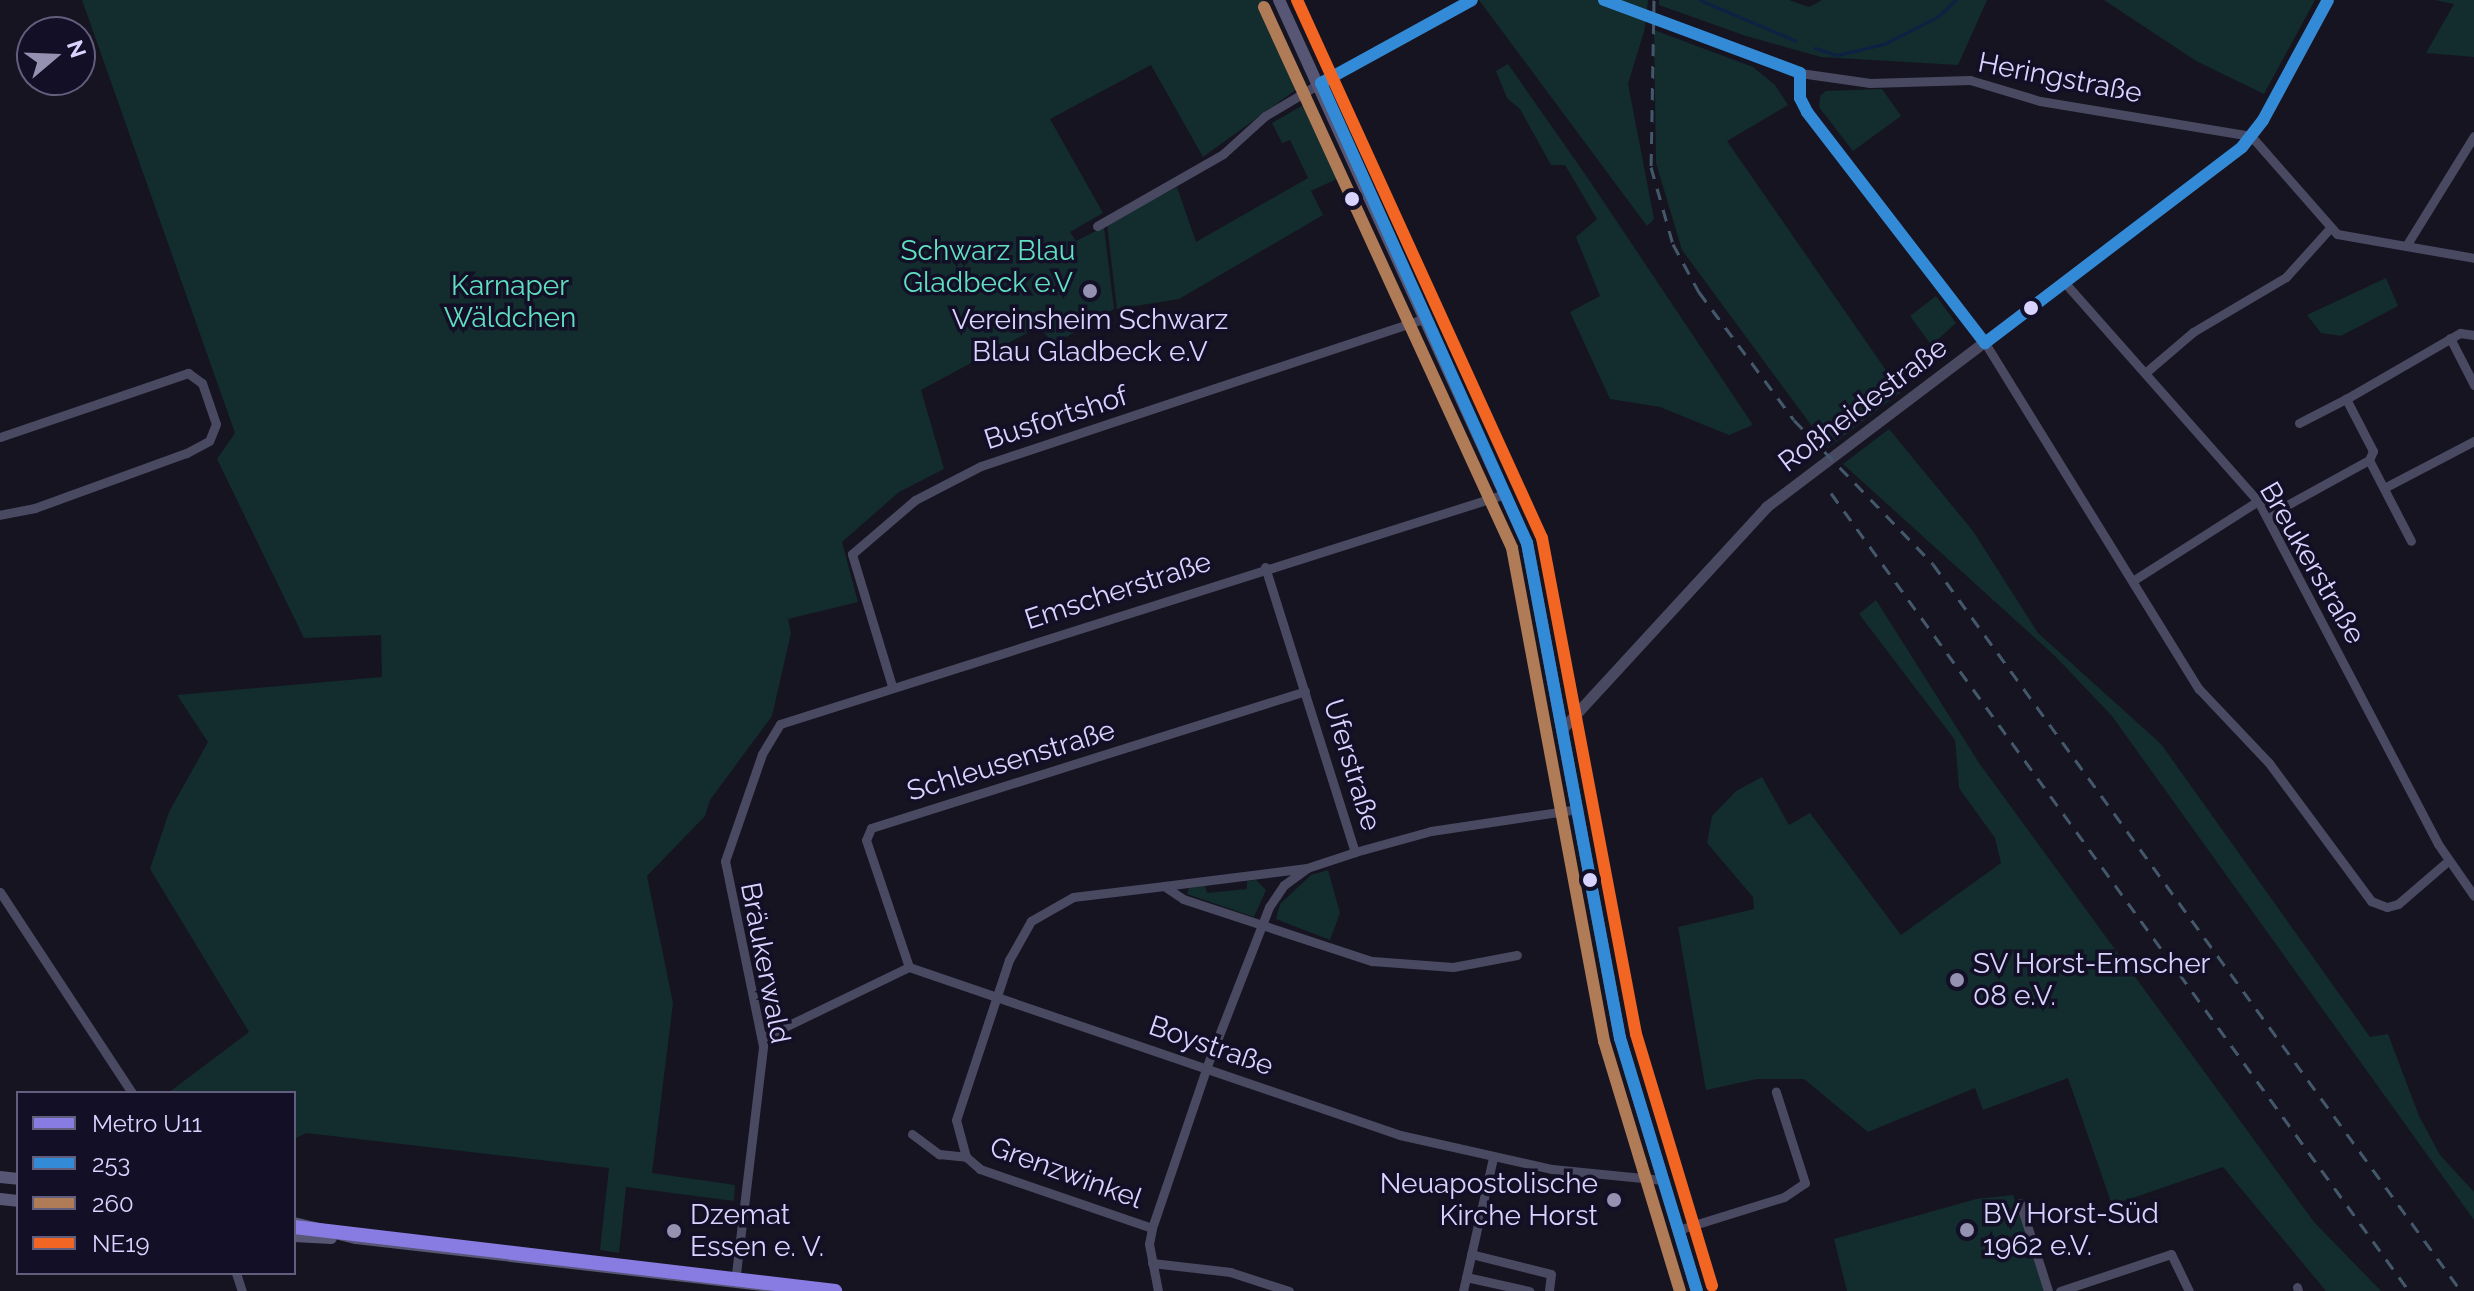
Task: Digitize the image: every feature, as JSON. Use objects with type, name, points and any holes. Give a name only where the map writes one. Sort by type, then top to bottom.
[{"type":"main road","points":[[1279,0],[1321,83],[1423,319],[1505,494],[1536,576],[1625,1058],[1697,1291]]},
{"type":"main road","points":[[296,1223],[356,1238]]},
{"type":"main road","points":[[296,1236],[356,1238],[814,1291]]},
{"type":"street","points":[[1097,226],[1223,154],[1265,116],[1472,0]]},
{"type":"street","name":"Heringstraße","points":[[1604,0],[1800,73],[1829,79],[1970,80],[2040,101],[2251,136]]},
{"type":"street","name":"Roßheidestraße","points":[[1564,727],[1766,507],[2065,283],[2251,136],[2328,0]]},
{"type":"street","points":[[1800,73],[1800,98],[1807,112],[1985,343],[2209,702],[2269,763],[2371,901],[2387,907],[2398,904],[2448,861]]},
{"type":"street","points":[[2251,136],[2337,234],[2474,258]]},
{"type":"street","points":[[2406,246],[2474,136]]},
{"type":"street","points":[[2145,373],[2193,332],[2286,277],[2331,227]]},
{"type":"street","name":"Breukerstraße","points":[[2065,283],[2258,501],[2448,861],[2474,896]]},
{"type":"street","name":"Busfortshof","points":[[892,686],[852,554],[915,500],[981,466],[1423,319]]},
{"type":"street","points":[[2299,423],[2450,338],[2460,333],[2474,335]]},
{"type":"street","points":[[2450,338],[2474,385]]},
{"type":"street","points":[[0,437],[188,373],[202,383],[216,424],[209,441],[186,453],[35,508],[0,515]]},
{"type":"street","points":[[2267,516],[2369,460],[2373,451],[2346,399]]},
{"type":"street","points":[[2384,488],[2474,441]]},
{"type":"street","points":[[2369,460],[2411,541]]},
{"type":"street","name":"Emscherstraße","points":[[762,754],[780,724],[1265,567],[1505,494]]},
{"type":"street","points":[[2134,580],[2258,501]]},
{"type":"street","name":"Uferstraße","points":[[1265,567],[1355,852],[1431,831],[1578,809]]},
{"type":"street","name":"Schleusenstraße","points":[[909,967],[866,840],[871,828],[1305,691]]},
{"type":"street","name":"Bräukerwald","points":[[735,1282],[762,1038],[725,861],[762,754]]},
{"type":"street","points":[[1158,1291],[1152,1263],[1152,1228],[1207,1066],[1263,926],[1284,885],[1307,868],[1355,852]]},
{"type":"street","name":"Grenzwinkel","points":[[966,1157],[956,1120],[1018,938],[1051,905],[1073,897],[1307,868]]},
{"type":"street","points":[[1164,886],[1183,899],[1372,961],[1413,967],[1453,967],[1517,955]]},
{"type":"street","points":[[0,892],[131,1091]]},
{"type":"street","points":[[762,1038],[909,967]]},
{"type":"street","name":"Boystraße","points":[[909,967],[1207,1066],[1360,1122],[1493,1158],[1662,1180]]},
{"type":"street","points":[[1678,1230],[1784,1197],[1805,1183],[1776,1092]]},
{"type":"street","name":"Grenzwinkel","points":[[912,1134],[939,1154],[966,1157],[993,1175],[1152,1228]]},
{"type":"street","points":[[1463,1291],[1493,1158]]},
{"type":"street","points":[[2020,1203],[2048,1291]]},
{"type":"street","points":[[1471,1254],[1551,1274],[1549,1291]]},
{"type":"street","points":[[2060,1291],[2171,1254],[2189,1291]]},
{"type":"street","points":[[1152,1263],[1230,1272],[1289,1291]]},
{"type":"street","points":[[1466,1277],[1529,1291]]},
{"type":"green space","name":"Karnaper Wäldchen","points":[[82,0],[1263,0],[1281,30],[1301,86],[1203,157],[1151,65],[1050,119],[1103,213],[1070,232],[1076,241],[1104,227],[1114,309],[1053,345],[1040,326],[921,390],[944,469],[899,492],[842,542],[858,602],[788,619],[791,633],[772,716],[710,800],[705,816],[647,876],[673,1003],[652,1173],[735,1185],[734,1201],[626,1187],[619,1253],[600,1250],[609,1168],[306,1133],[296,1138],[296,1091],[171,1091],[249,1032],[150,869],[169,812],[208,742],[177,695],[382,677],[381,635],[304,638],[217,459],[235,433],[96,40],[96,16],[88,16]]},
{"type":"green space","points":[[1479,0],[1648,0],[1645,28],[1628,84],[1654,219],[1647,226]]},
{"type":"green space","points":[[1659,0],[1789,0],[1809,7],[1822,0],[1987,0],[1958,65],[1821,57],[1746,36],[1659,5]]},
{"type":"green space","points":[[2104,0],[2315,0],[2264,94],[2196,61]]},
{"type":"green space","points":[[2435,0],[2474,0],[2474,57],[2426,53],[2454,4]]},
{"type":"green space","points":[[1654,30],[1753,67],[1775,85],[1788,105],[1727,141],[1901,392],[1828,448],[1682,250],[1656,163]]},
{"type":"green space","points":[[1508,64],[1753,425],[1729,435],[1660,407],[1610,399],[1570,312],[1600,296],[1576,237],[1597,219],[1565,165],[1551,165],[1520,109],[1507,98],[1496,71]]},
{"type":"green space","points":[[1882,89],[1901,116],[1853,151],[1819,107],[1820,96],[1826,91]]},
{"type":"green space","points":[[1310,101],[1334,154],[1339,178],[1311,191],[1323,215],[1179,299],[1117,309],[1107,224],[1177,187],[1196,242],[1308,178],[1290,140],[1282,143],[1272,123]]},
{"type":"green space","points":[[2386,278],[2398,306],[2341,336],[2321,333],[2307,315]]},
{"type":"green space","points":[[1936,296],[1956,323],[1936,341],[1942,349],[1937,353],[1910,316]]},
{"type":"green space","points":[[1889,429],[1973,531],[2038,633],[2161,744],[2370,1037],[2388,1034],[2419,1116],[2440,1155],[2474,1192],[2474,1220],[2112,716],[2055,656],[1843,464]]},
{"type":"green space","points":[[1876,600],[1979,763],[2314,1222],[2381,1291],[2326,1291],[2223,1167],[2112,1205],[2068,1078],[1983,1110],[1975,1088],[1868,1132],[1804,1079],[1757,1079],[1706,1090],[1678,927],[1754,909],[1753,897],[1707,843],[1712,816],[1736,791],[1762,777],[1789,825],[1810,813],[1901,935],[2001,863],[1995,838],[1959,788],[1955,740],[1859,614]]},
{"type":"green space","points":[[1328,870],[1340,913],[1330,940],[1276,919],[1280,904],[1311,875]]},
{"type":"green space","points":[[1256,880],[1266,890],[1254,917],[1187,894],[1189,888],[1205,886],[1207,893],[1247,889],[1247,881]]},
{"type":"green space","name":"BV Horst-Süd 1962 e.V.","points":[[2013,1195],[2044,1291],[1847,1291],[1834,1239],[1976,1199]]},
{"type":"waterway","points":[[1700,0],[1796,41]]},
{"type":"waterway","points":[[1815,48],[1837,55],[1884,44],[1937,17],[1956,0]]},
{"type":"railway","points":[[1654,0],[1651,167],[1673,244],[1699,292],[1794,420],[1933,564],[2461,1291]]},
{"type":"railway","points":[[1831,493],[2409,1291]]},
{"type":"metro line","name":"U11","points":[[296,1227],[835,1291]]},
{"type":"transit line","name":"NE19","points":[[1297,0],[1542,538],[1636,1034],[1712,1286]]},
{"type":"transit line","name":"253","points":[[1321,83],[1472,0]]},
{"type":"transit line","name":"253","points":[[1604,0],[1800,73]]},
{"type":"transit line","name":"253","points":[[1985,343],[2242,147],[2263,120],[2328,0]]},
{"type":"transit line","name":"260","points":[[1264,7],[1512,548],[1604,1041],[1680,1291]]},
{"type":"transit line","name":"253","points":[[1800,73],[1800,98],[1807,112],[1985,343]]},
{"type":"transit line","name":"253","points":[[1321,83],[1527,543],[1620,1038],[1697,1291]]},
{"type":"place","name":"Vereinsheim Schwarz Blau Gladbeck e.V","points":[[1090,291]]},
{"type":"place","name":"SV Horst-Emscher 08 e.V.","points":[[1957,980]]},
{"type":"place","name":"Neuapostolische Kirche Horst","points":[[1614,1200]]},
{"type":"place","name":"BV Horst-Süd 1962 e.V.","points":[[1967,1230]]},
{"type":"place","name":"Dzemat Essen e. V.","points":[[674,1231]]},
{"type":"park label","name":"Schwarz Blau Gladbeck e.V","points":[[988,267]]}]
